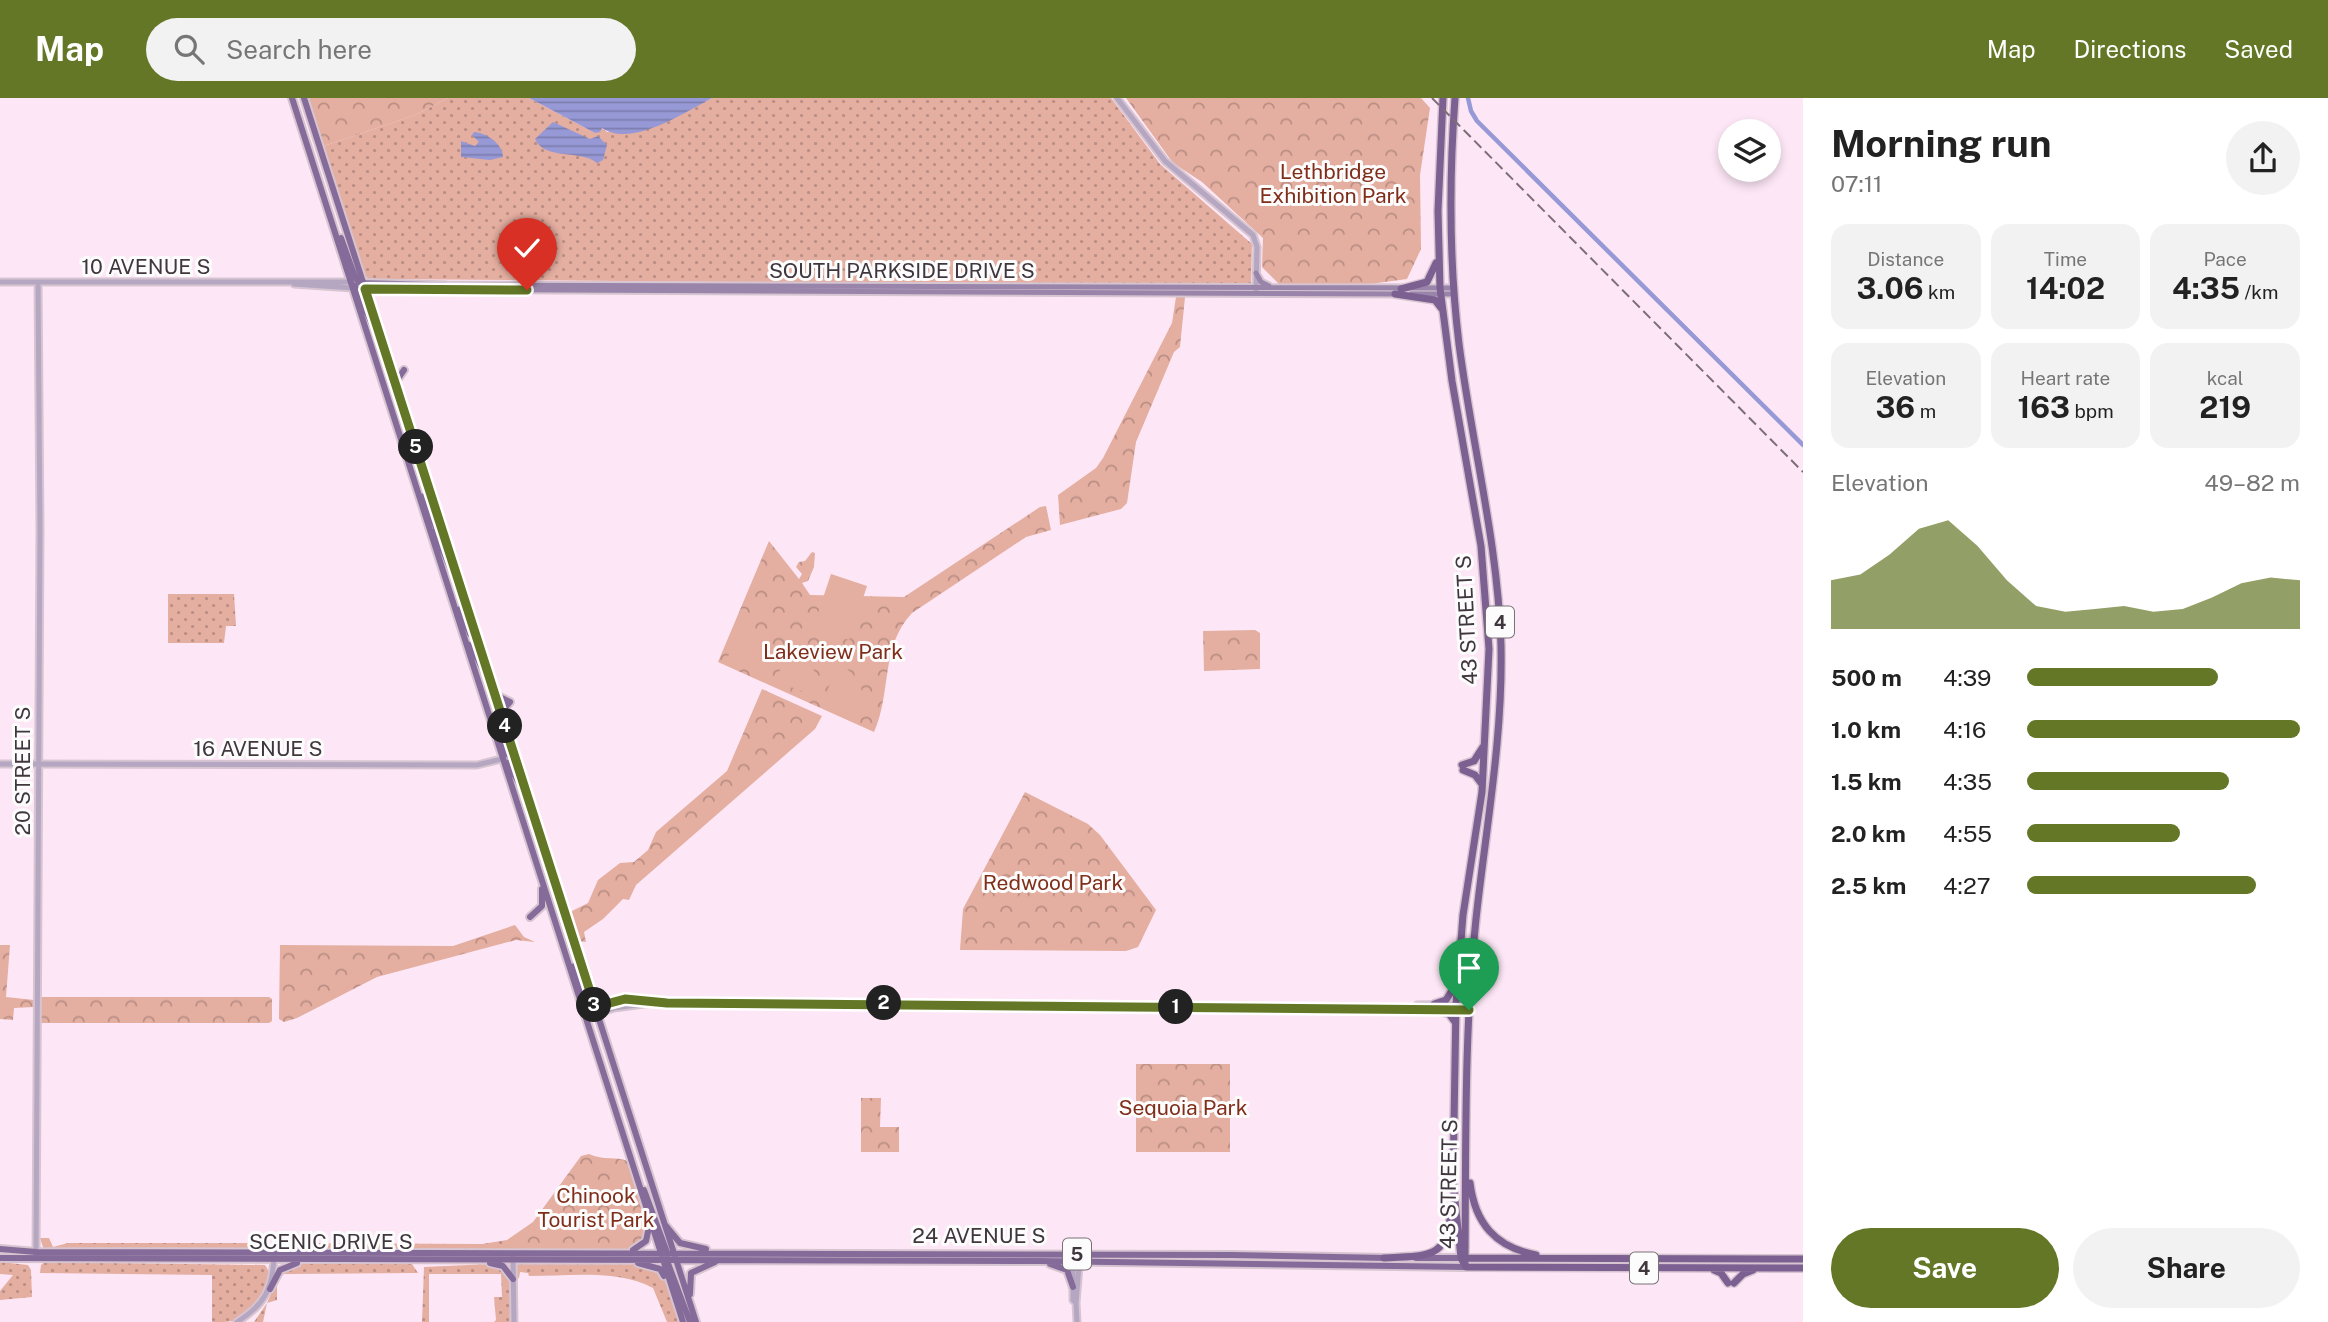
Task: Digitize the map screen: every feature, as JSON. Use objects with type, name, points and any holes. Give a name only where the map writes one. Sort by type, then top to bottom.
[{"type":"highway","name":"43 STREET S","points":[[1443,98],[1438,245],[1441,291],[1452,380],[1481,546],[1489,639],[1487,737],[1482,792],[1463,915],[1455,1024],[1452,1182],[1464,1261]]},
{"type":"highway","name":"43 STREET S","points":[[1455,98],[1450,203],[1454,291],[1462,367],[1493,547],[1501,650],[1497,764],[1477,916],[1469,1007],[1464,1261]]},
{"type":"highway","points":[[1398,291],[1423,284],[1430,278],[1438,245]]},
{"type":"highway","points":[[1398,291],[1434,300],[1443,311]]},
{"type":"highway","points":[[1482,792],[1478,777],[1463,768],[1478,758],[1487,737]]},
{"type":"highway","points":[[1434,1007],[1446,1000],[1458,980]]},
{"type":"highway","points":[[1434,1007],[1449,1014],[1455,1024]]},
{"type":"highway","points":[[1454,1139],[1466,1145],[1473,1201],[1485,1228],[1515,1250],[1561,1258]]},
{"type":"highway","points":[[1384,1258],[1433,1254],[1443,1246],[1450,1229],[1452,1182]]},
{"type":"highway","name":"4","points":[[1464,1261],[1561,1258],[1803,1259]]},
{"type":"highway","name":"4","points":[[1464,1261],[1485,1267],[1803,1268]]},
{"type":"highway","points":[[1706,1268],[1721,1273],[1731,1283],[1743,1274],[1763,1268]]},
{"type":"main road","points":[[292,98],[327,208],[385,349],[480,642],[528,797],[637,1179],[696,1322]]},
{"type":"main road","points":[[304,98],[407,457],[562,944],[590,1011],[666,1225],[680,1243],[696,1248],[770,1253]]},
{"type":"main road","points":[[1256,273],[1263,284],[1276,288]]},
{"type":"main road","name":"SOUTH PARKSIDE DRIVE S","points":[[358,285],[1454,291]]},
{"type":"main road","name":"SOUTH PARKSIDE DRIVE S","points":[[1256,290],[1276,288],[1398,291]]},
{"type":"main road","points":[[391,368],[404,370],[396,383]]},
{"type":"main road","points":[[407,457],[436,528],[444,533]]},
{"type":"main road","points":[[430,528],[438,533],[454,576],[461,585]]},
{"type":"main road","points":[[450,589],[470,634],[480,642]]},
{"type":"main road","points":[[467,644],[473,649],[486,681],[495,693],[510,702],[501,712]]},
{"type":"main road","points":[[491,719],[507,754],[514,756]]},
{"type":"main road","points":[[503,760],[528,797]]},
{"type":"main road","points":[[530,917],[542,906],[542,880]]},
{"type":"main road","points":[[637,1179],[650,1201],[690,1322]]},
{"type":"main road","points":[[652,1187],[683,1322]]},
{"type":"main road","points":[[614,1252],[639,1248],[649,1236],[640,1188]]},
{"type":"main road","name":"SCENIC DRIVE S","points":[[0,1250],[36,1256]]},
{"type":"main road","name":"SCENIC DRIVE S","points":[[0,1258],[513,1256],[614,1252],[667,1256]]},
{"type":"main road","name":"24 AVENUE S","points":[[667,1256],[770,1253],[1464,1261]]},
{"type":"main road","name":"SCENIC DRIVE S","points":[[274,1256],[352,1261],[478,1260],[513,1256],[595,1260],[667,1256]]},
{"type":"main road","name":"24 AVENUE S","points":[[667,1256],[720,1261],[1384,1258],[1464,1261]]},
{"type":"main road","points":[[478,1260],[501,1265],[513,1279]]},
{"type":"main road","points":[[595,1260],[640,1263],[660,1269],[680,1313]]},
{"type":"main road","points":[[270,1289],[280,1270],[287,1265],[352,1261]]},
{"type":"main road","points":[[692,1310],[688,1284],[691,1273],[720,1261]]},
{"type":"main road","points":[[1038,1261],[1068,1270],[1073,1287]]},
{"type":"street","points":[[1117,98],[1165,161],[1253,235],[1257,247],[1256,290]]},
{"type":"street","name":"10 AVENUE S","points":[[0,282],[358,285]]},
{"type":"street","name":"20 STREET S","points":[[36,1256],[38,282]]},
{"type":"street","name":"16 AVENUE S","points":[[0,764],[477,765],[514,756]]},
{"type":"street","points":[[590,1011],[652,1003],[1469,1007]]},
{"type":"street","points":[[237,1322],[261,1305],[270,1289],[274,1256]]},
{"type":"street","points":[[513,1256],[514,1322]]},
{"type":"street","points":[[1076,1258],[1073,1287],[1073,1300],[1076,1303]]},
{"type":"street","points":[[1076,1258],[1077,1322]]},
{"type":"green space","points":[[309,98],[448,98],[415,115],[324,146]]},
{"type":"green space","points":[[448,98],[529,98],[595,133],[602,128],[607,132],[648,129],[712,98],[1111,98],[1160,164],[1252,244],[1251,286],[369,279],[365,276],[324,146],[415,115]]},
{"type":"green space","name":"Lethbridge Exhibition Park","points":[[1126,98],[1421,98],[1430,108],[1420,175],[1421,249],[1407,279],[1363,285],[1280,285],[1262,267],[1263,238],[1202,182],[1173,163]]},
{"type":"green space","points":[[1176,297],[1185,297],[1180,347],[1174,352],[1136,442],[1127,503],[1121,509],[1060,525],[1058,495],[1096,468],[1103,458],[1172,323]]},
{"type":"green space","name":"Lakeview Park","points":[[1046,506],[1051,530],[1026,537],[912,613],[902,626],[891,655],[883,701],[874,732],[718,662],[769,541],[799,579],[802,574],[796,567],[799,562],[805,561],[812,552],[815,553],[814,567],[808,581],[802,583],[810,595],[904,597],[1040,507]]},
{"type":"green space","points":[[831,574],[867,586],[849,640],[813,628]]},
{"type":"green space","points":[[168,594],[234,594],[236,626],[226,626],[224,643],[168,643]]},
{"type":"green space","points":[[744,628],[756,635],[764,645],[766,657],[761,671],[730,662],[728,656]]},
{"type":"green space","points":[[1255,630],[1260,633],[1260,669],[1204,671],[1203,631]]},
{"type":"green space","points":[[791,648],[809,661],[815,672],[810,694],[780,683],[777,676]]},
{"type":"green space","points":[[838,664],[857,679],[860,686],[862,700],[858,716],[824,699]]},
{"type":"green space","points":[[762,689],[822,716],[815,729],[636,885],[629,900],[623,899],[603,919],[584,932],[586,942],[577,941],[570,916],[572,911],[588,903],[598,880],[620,863],[634,862],[648,850],[656,832],[727,771]]},
{"type":"green space","name":"Redwood Park","points":[[1025,792],[1088,824],[1100,835],[1156,910],[1138,947],[1126,951],[960,950],[963,909]]},
{"type":"green space","points":[[515,925],[524,937],[535,942],[516,940],[377,977],[297,1018],[284,1022],[279,1019],[280,945],[453,946]]},
{"type":"green space","points":[[0,945],[10,945],[6,997],[34,1000],[34,1007],[14,1008],[13,1020],[0,1019]]},
{"type":"green space","points":[[41,997],[269,997],[272,999],[272,1021],[41,1023]]},
{"type":"green space","name":"Sequoia Park","points":[[1136,1064],[1230,1064],[1230,1152],[1136,1152]]},
{"type":"green space","points":[[861,1098],[881,1098],[880,1127],[899,1127],[899,1152],[861,1152]]},
{"type":"green space","name":"Chinook Tourist Park","points":[[589,1154],[627,1161],[647,1227],[647,1237],[632,1249],[507,1250],[507,1240],[533,1222],[581,1156]]},
{"type":"green space","points":[[40,1238],[49,1238],[53,1247],[68,1243],[265,1243],[265,1250],[44,1250]]},
{"type":"green space","points":[[507,1240],[507,1250],[282,1250],[281,1243],[482,1244]]},
{"type":"green space","points":[[513,1259],[634,1263],[662,1271],[683,1322],[667,1322],[653,1288],[639,1282],[609,1276],[529,1276],[528,1273],[520,1272],[519,1278],[513,1278]]},
{"type":"green space","points":[[0,1262],[28,1265],[31,1270],[32,1297],[0,1300],[0,1291],[13,1275],[0,1274]]},
{"type":"green space","points":[[45,1262],[265,1265],[269,1281],[262,1297],[249,1312],[234,1321],[212,1322],[212,1275],[40,1273],[41,1265]]},
{"type":"green space","points":[[296,1264],[412,1264],[418,1273],[284,1274],[277,1280],[277,1300],[267,1303],[280,1272]]},
{"type":"green space","points":[[490,1264],[500,1266],[510,1280],[510,1322],[494,1322],[494,1297],[502,1297],[501,1274],[429,1274],[429,1322],[422,1322],[424,1267]]},
{"type":"green space","points":[[267,1303],[263,1322],[254,1322]]},
{"type":"water","points":[[529,98],[712,98],[657,126],[627,134],[602,128],[595,133]]},
{"type":"water","points":[[553,122],[590,139],[598,136],[607,145],[603,160],[597,163],[582,156],[555,153],[540,146],[535,139]]},
{"type":"water","points":[[474,132],[493,140],[503,157],[490,160],[461,157],[461,141],[475,146],[479,142],[472,135]]},
{"type":"waterway","points":[[1468,98],[1477,121],[1803,445]]},
{"type":"railway","points":[[1432,98],[1803,472]]},
{"type":"route","points":[[527,290],[365,289],[595,1007],[625,999],[644,999],[652,1003],[1392,1007],[1469,1010]]}]
